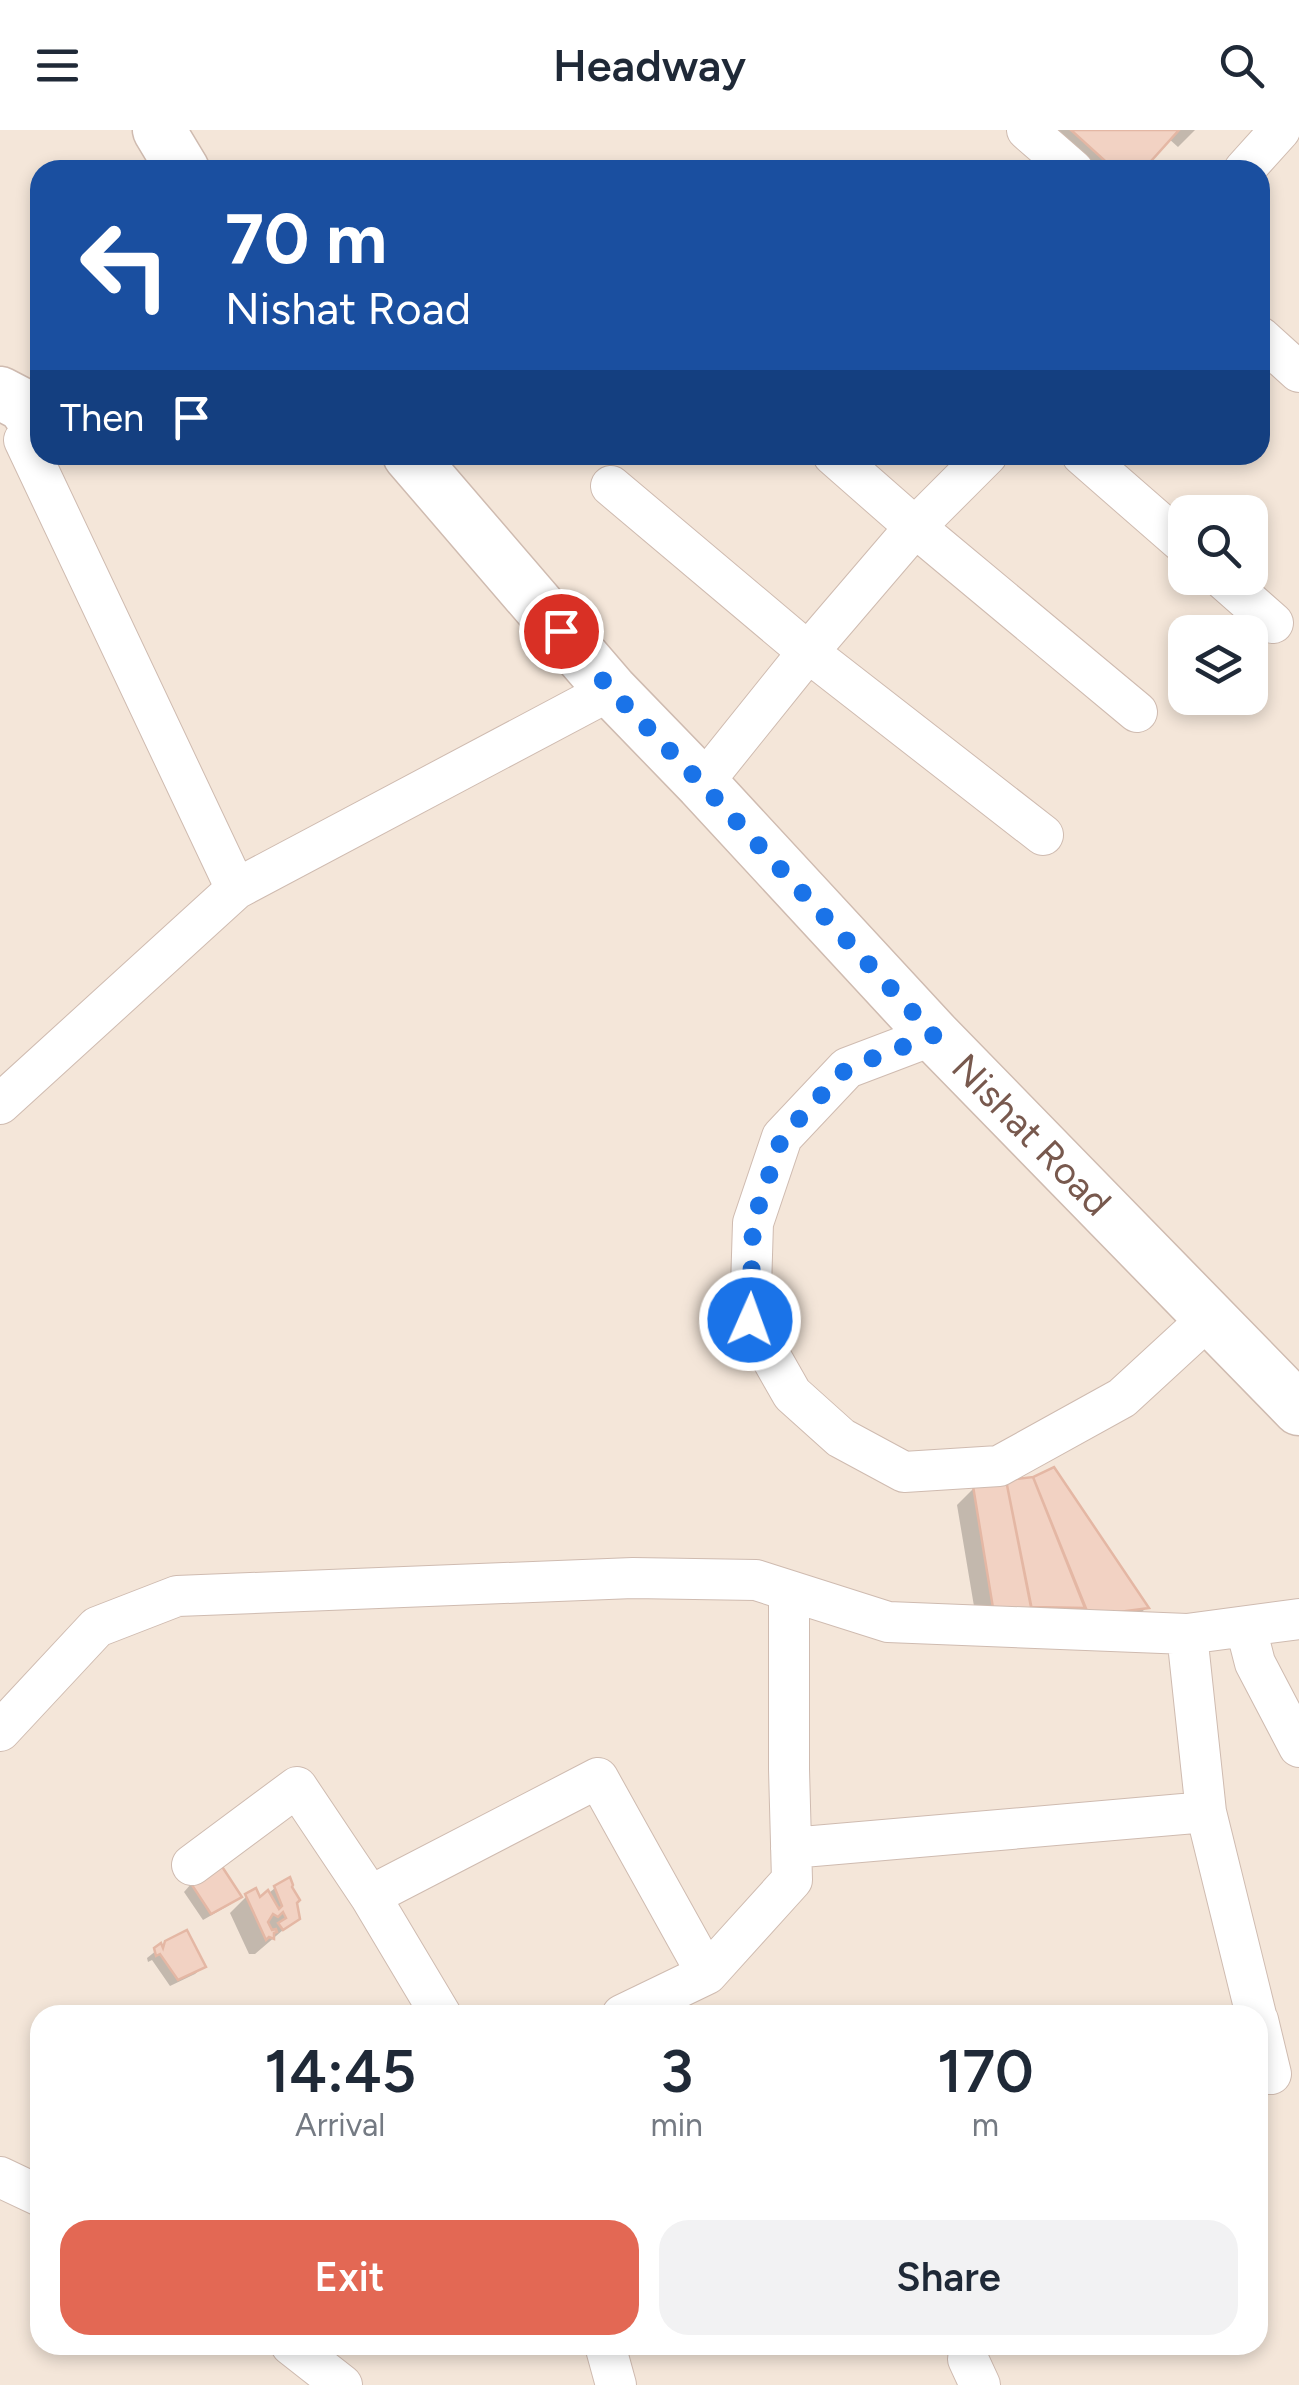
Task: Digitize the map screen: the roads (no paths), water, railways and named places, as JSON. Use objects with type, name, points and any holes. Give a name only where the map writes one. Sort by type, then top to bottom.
[{"type":"street","points":[[159,130],[177,160]]},
{"type":"street","points":[[1027,130],[1062,160]]},
{"type":"street","points":[[1253,160],[1280,130]]},
{"type":"street","points":[[1270,346],[1299,372]]},
{"type":"street","points":[[39,465],[236,889]]},
{"type":"street","name":"Nishat Road","points":[[417,465],[611,690],[934,1035],[1299,1409]]},
{"type":"street","points":[[845,465],[1137,712]]},
{"type":"street","points":[[702,784],[915,526],[977,465]]},
{"type":"street","points":[[1093,465],[1168,530]]},
{"type":"street","points":[[611,486],[808,652],[1042,835]]},
{"type":"street","points":[[1242,595],[1274,622]]},
{"type":"street","points":[[0,1104],[236,889],[611,690]]},
{"type":"street","points":[[934,1035],[847,1068],[782,1137],[753,1223],[750,1320],[792,1394],[841,1438],[904,1472],[999,1466],[1122,1398],[1209,1318]]},
{"type":"street","points":[[0,1731],[97,1627],[177,1596],[633,1578],[756,1580],[888,1622],[1187,1634],[1299,1620]]},
{"type":"street","points":[[658,2005],[708,1974],[792,1880],[789,1591]]},
{"type":"street","points":[[1246,1628],[1255,1663],[1299,1747]]},
{"type":"street","points":[[1187,1634],[1206,1812],[1254,2005]]},
{"type":"street","points":[[370,1896],[598,1778],[708,1974]]},
{"type":"street","points":[[192,1865],[296,1786],[370,1896],[436,2005]]},
{"type":"street","points":[[791,1848],[1206,1812]]},
{"type":"street","points":[[0,2177],[30,2191]]},
{"type":"street","points":[[304,2355],[342,2385]]},
{"type":"street","points":[[608,2355],[616,2385]]}]
